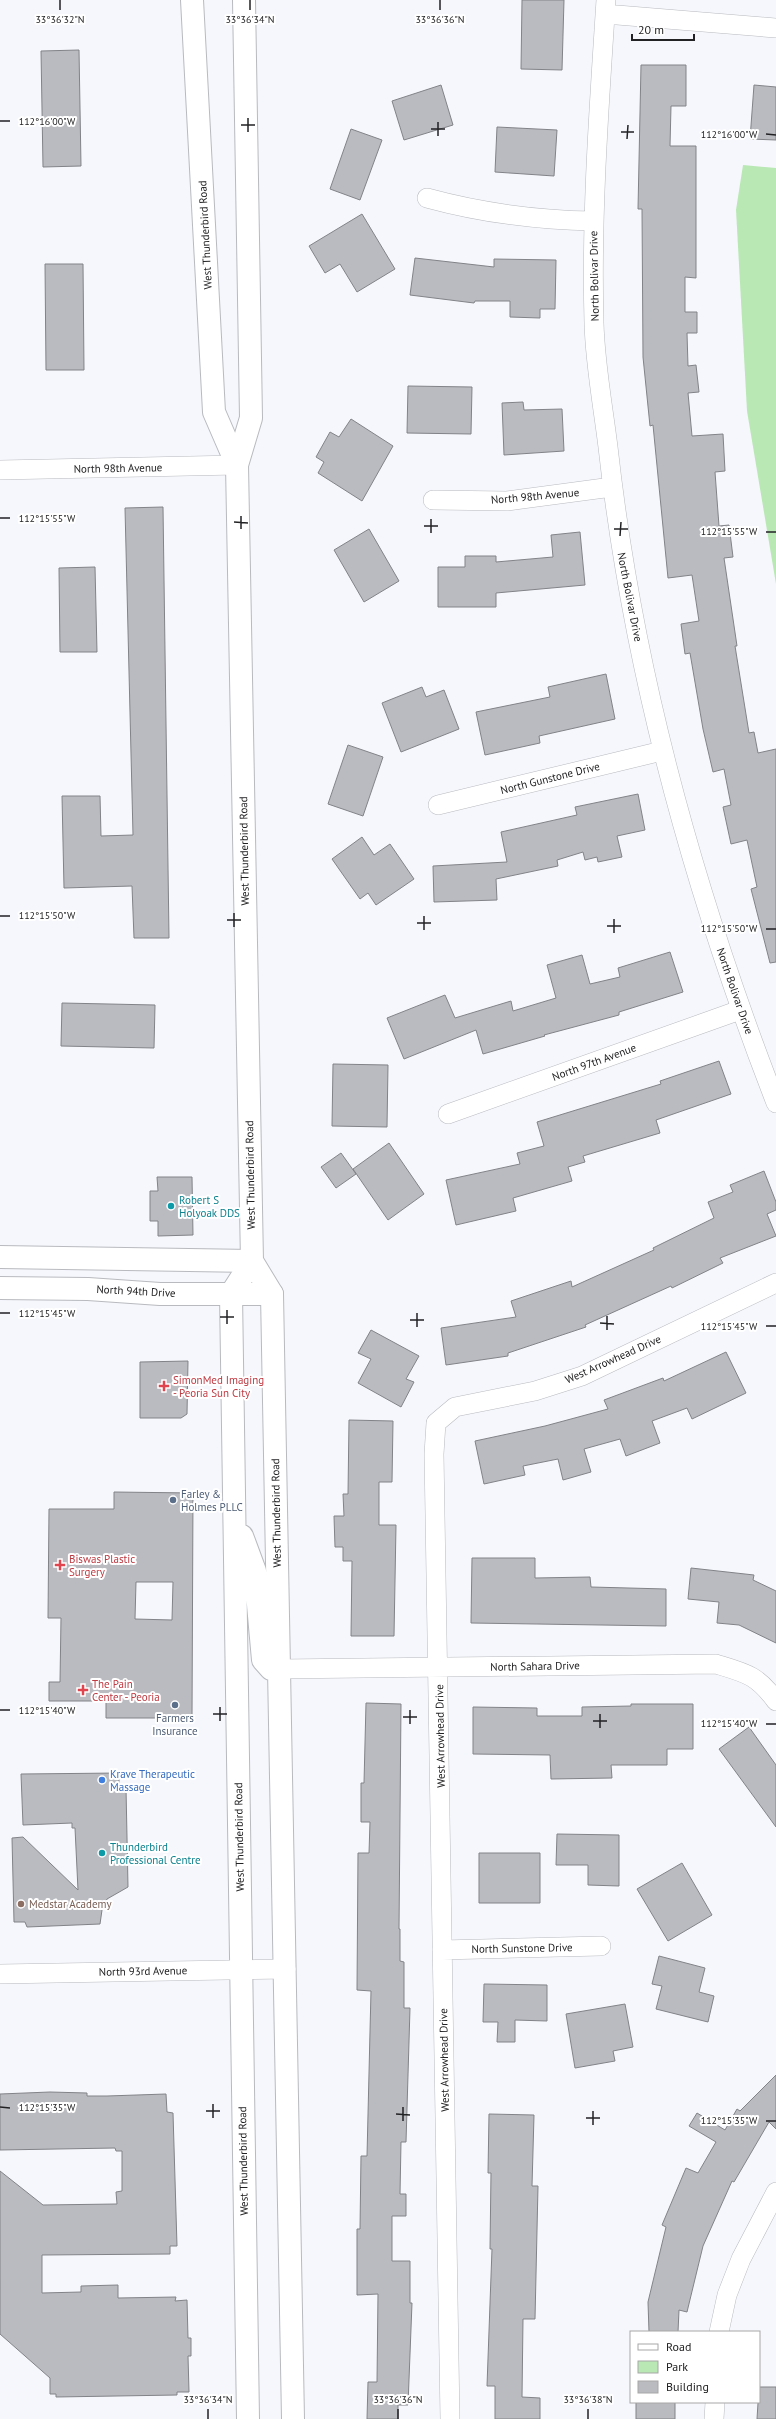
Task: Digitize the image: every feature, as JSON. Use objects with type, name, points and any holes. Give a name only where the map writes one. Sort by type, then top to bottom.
[{"type":"main road","name":"West Thunderbird Road","points":[[192,0],[214,412],[236,465]]},
{"type":"main road","name":"West Thunderbird Road","points":[[244,0],[251,418],[236,465],[252,1261],[272,1294],[286,1969],[293,2419]]},
{"type":"main road","points":[[0,1257],[252,1261]]},
{"type":"main road","points":[[88,1289],[89,1259]]},
{"type":"main road","points":[[231,1294],[252,1261]]},
{"type":"main road","name":"North 94th Drive","points":[[0,1288],[88,1289],[160,1294],[272,1294]]},
{"type":"main road","name":"West Thunderbird Road","points":[[231,1294],[236,1520],[240,1970],[248,2419]]},
{"type":"main road","points":[[236,1520],[254,1571],[262,1660],[271,1669],[280,1669]]},
{"type":"street","points":[[606,7],[776,28]]},
{"type":"street","name":"North Bolivar Drive","points":[[606,7],[593,221],[594,326],[612,487],[624,575],[662,751],[697,879],[740,1010],[776,1103]]},
{"type":"street","points":[[427,198],[468,209],[515,216],[593,221]]},
{"type":"street","name":"North 98th Avenue","points":[[0,470],[236,465]]},
{"type":"street","name":"North 98th Avenue","points":[[433,500],[507,501],[612,487]]},
{"type":"street","name":"North Gunstone Drive","points":[[438,805],[662,751]]},
{"type":"street","name":"North 97th Avenue","points":[[448,1114],[740,1010]]},
{"type":"street","name":"West Arrowhead Drive","points":[[450,2419],[439,1668],[434,1454],[436,1424],[455,1408],[535,1391],[582,1376],[776,1284]]},
{"type":"street","name":"North Sahara Drive","points":[[280,1669],[716,1664],[747,1673],[765,1686],[776,1701]]},
{"type":"street","name":"North Sunstone Drive","points":[[442,1950],[601,1946]]},
{"type":"street","name":"North 93rd Avenue","points":[[0,1974],[286,1969]]},
{"type":"street","points":[[719,2331],[727,2295],[741,2260],[776,2192]]},
{"type":"street","points":[[714,2403],[714,2419]]},
{"type":"green space","points":[[743,165],[776,168],[776,584],[747,411],[736,210]]},
{"type":"building","points":[[522,0],[564,0],[562,70],[521,69]]},
{"type":"building","points":[[79,50],[81,166],[43,167],[41,51]]},
{"type":"building","points":[[641,65],[686,65],[686,106],[671,106],[670,146],[696,146],[696,278],[685,277],[685,312],[697,312],[697,333],[687,333],[688,366],[696,365],[699,392],[688,393],[692,436],[723,434],[725,471],[715,472],[719,526],[729,525],[733,557],[724,558],[737,646],[735,646],[749,733],[754,732],[758,753],[776,749],[776,962],[770,963],[751,889],[757,887],[747,840],[731,844],[723,807],[731,805],[724,769],[713,772],[703,729],[690,653],[685,654],[681,624],[699,621],[692,575],[668,578],[653,425],[650,426],[643,357],[642,209],[638,209]]},
{"type":"building","points":[[441,85],[453,125],[404,140],[392,101]]},
{"type":"building","points":[[754,85],[776,87],[776,140],[750,139]]},
{"type":"building","points":[[497,127],[557,130],[554,176],[495,172]]},
{"type":"building","points":[[351,129],[382,140],[360,200],[330,189]]},
{"type":"building","points":[[362,214],[395,269],[357,292],[340,264],[325,273],[309,246]]},
{"type":"building","points":[[415,258],[494,267],[494,259],[556,260],[555,309],[540,309],[540,318],[510,317],[510,301],[475,301],[474,303],[410,295]]},
{"type":"building","points":[[45,264],[83,264],[84,370],[46,370]]},
{"type":"building","points":[[408,386],[472,387],[471,434],[407,433]]},
{"type":"building","points":[[523,402],[524,410],[562,409],[564,451],[504,455],[502,403]]},
{"type":"building","points":[[351,419],[393,446],[362,501],[318,473],[324,462],[316,457],[330,432],[339,437]]},
{"type":"building","points":[[163,507],[169,938],[134,938],[132,886],[64,888],[62,796],[100,796],[101,836],[133,835],[125,508]]},
{"type":"building","points":[[369,529],[399,581],[364,602],[334,550]]},
{"type":"building","points":[[580,532],[585,585],[496,593],[496,607],[438,607],[438,567],[465,567],[465,556],[496,556],[496,562],[553,557],[551,535]]},
{"type":"building","points":[[95,567],[97,652],[60,652],[59,568]]},
{"type":"building","points":[[606,674],[615,719],[539,736],[540,743],[485,755],[476,712],[550,697],[548,687]]},
{"type":"building","points":[[422,687],[426,697],[444,690],[459,729],[401,752],[382,703]]},
{"type":"building","points":[[348,745],[383,757],[363,816],[328,804]]},
{"type":"building","points":[[638,794],[645,830],[617,836],[622,857],[598,862],[597,857],[585,860],[583,852],[557,860],[558,866],[496,879],[497,900],[434,902],[433,866],[507,862],[501,832],[577,815],[575,807]]},
{"type":"building","points":[[362,837],[374,855],[390,844],[414,879],[376,905],[368,893],[360,899],[332,859]]},
{"type":"building","points":[[670,952],[683,992],[619,1012],[619,1015],[544,1035],[545,1036],[483,1054],[476,1030],[404,1059],[387,1018],[445,995],[455,1018],[511,1001],[513,1011],[556,998],[547,965],[582,955],[590,984],[620,977],[618,968]]},
{"type":"building","points":[[62,1003],[155,1005],[154,1048],[61,1046]]},
{"type":"building","points":[[719,1061],[731,1094],[656,1120],[660,1133],[583,1156],[585,1162],[568,1167],[572,1181],[513,1198],[516,1211],[456,1225],[446,1180],[520,1164],[517,1153],[544,1146],[537,1122],[661,1084],[660,1081]]},
{"type":"building","points":[[333,1064],[388,1065],[387,1127],[332,1126]]},
{"type":"building","points":[[389,1143],[424,1194],[388,1220],[353,1169]]},
{"type":"building","points":[[341,1153],[356,1174],[336,1188],[321,1167]]},
{"type":"building","points":[[764,1171],[776,1202],[776,1210],[767,1214],[776,1236],[720,1258],[723,1263],[672,1288],[671,1286],[585,1325],[586,1327],[508,1353],[508,1356],[446,1365],[441,1328],[516,1317],[511,1301],[571,1281],[572,1287],[654,1250],[653,1248],[714,1218],[708,1202],[733,1192],[730,1185]]},
{"type":"building","name":"Robert S Holyoak DDS","points":[[157,1177],[192,1177],[193,1235],[158,1236],[158,1221],[150,1221],[150,1191],[158,1191]]},
{"type":"building","points":[[371,1330],[419,1356],[406,1379],[414,1382],[401,1407],[358,1383],[371,1359],[358,1353]]},
{"type":"building","points":[[726,1352],[746,1393],[692,1419],[687,1408],[652,1421],[660,1443],[626,1456],[620,1439],[584,1449],[591,1472],[563,1480],[558,1459],[523,1466],[525,1475],[484,1484],[475,1441],[545,1426],[608,1409],[604,1400],[663,1378],[664,1381]]},
{"type":"building","name":"SimonMed Imaging - Peoria Sun City","points":[[188,1361],[187,1414],[181,1418],[140,1418],[140,1362]]},
{"type":"building","points":[[349,1420],[393,1421],[392,1482],[379,1482],[379,1525],[396,1525],[394,1636],[351,1636],[352,1561],[343,1561],[343,1547],[335,1547],[334,1516],[344,1516],[343,1494],[348,1494]]},
{"type":"building","points":[[114,1492],[193,1493],[192,1718],[106,1718],[106,1701],[49,1701],[49,1682],[60,1682],[61,1618],[48,1618],[49,1509],[114,1509]],"holes":[[[136,1582],[173,1582],[172,1620],[135,1619]]]},
{"type":"building","points":[[472,1558],[535,1558],[535,1578],[590,1577],[591,1587],[666,1589],[666,1626],[471,1623]]},
{"type":"building","points":[[691,1568],[754,1575],[753,1580],[776,1591],[776,1643],[739,1625],[717,1623],[719,1602],[688,1599]]},
{"type":"building","points":[[366,1703],[401,1704],[399,1929],[400,1961],[404,1962],[404,2008],[410,2008],[406,2142],[401,2142],[400,2194],[406,2194],[406,2216],[392,2216],[392,2261],[410,2261],[410,2303],[412,2303],[408,2405],[398,2405],[398,2419],[367,2419],[368,2382],[377,2382],[378,2294],[357,2295],[357,2229],[360,2229],[361,2156],[367,2156],[371,1991],[357,1990],[358,1853],[369,1853],[370,1822],[361,1822],[361,1783],[364,1783]]},
{"type":"building","points":[[631,1704],[693,1704],[693,1749],[667,1749],[667,1765],[611,1765],[612,1778],[551,1779],[550,1755],[473,1754],[473,1707],[537,1708],[537,1716],[582,1716],[582,1707],[631,1706]]},
{"type":"building","points":[[749,1727],[776,1765],[776,1827],[719,1749]]},
{"type":"building","name":"Thunderbird Professional Centre","points":[[119,1773],[119,1788],[126,1788],[128,1887],[107,1899],[102,1910],[100,1924],[27,1927],[25,1922],[14,1922],[12,1838],[23,1837],[78,1890],[75,1828],[72,1828],[72,1823],[23,1825],[21,1774]]},
{"type":"building","points":[[557,1834],[619,1835],[619,1886],[588,1885],[588,1865],[556,1865]]},
{"type":"building","points":[[479,1853],[540,1853],[540,1903],[479,1903]]},
{"type":"building","points":[[682,1863],[712,1915],[668,1941],[637,1889]]},
{"type":"building","points":[[659,1956],[705,1968],[699,1992],[714,1996],[708,2022],[656,2009],[662,1986],[652,1984]]},
{"type":"building","points":[[484,1984],[547,1985],[547,2021],[515,2020],[515,2042],[497,2042],[498,2022],[483,2022]]},
{"type":"building","points":[[625,2004],[633,2047],[613,2051],[615,2061],[575,2068],[566,2014]]},
{"type":"building","points":[[776,2075],[776,2129],[769,2122],[734,2182],[732,2181],[703,2246],[687,2312],[679,2310],[678,2331],[649,2331],[648,2302],[666,2227],[662,2225],[686,2168],[698,2173],[716,2142],[689,2126],[697,2113],[725,2130],[737,2109],[740,2111]]},
{"type":"building","points":[[50,2092],[87,2093],[87,2096],[166,2094],[167,2112],[173,2113],[177,2246],[170,2246],[170,2254],[42,2255],[42,2293],[81,2292],[81,2286],[118,2285],[118,2298],[176,2297],[175,2301],[187,2300],[188,2338],[191,2338],[191,2356],[188,2356],[189,2392],[177,2392],[177,2395],[56,2397],[56,2394],[50,2394],[50,2378],[0,2334],[0,2171],[43,2205],[117,2204],[116,2192],[122,2191],[122,2151],[116,2151],[115,2148],[0,2150],[0,2094]]},
{"type":"building","points":[[489,2114],[534,2115],[532,2186],[538,2186],[535,2319],[523,2319],[522,2397],[540,2398],[540,2419],[495,2419],[495,2386],[487,2386],[492,2249],[490,2249],[491,2173],[488,2173]]},
{"type":"building","points":[[760,2387],[776,2387],[776,2419],[757,2419],[758,2403],[760,2403]]},
{"type":"building","points":[[636,2403],[675,2403],[675,2419],[636,2419]]},
{"type":"place","name":"Robert S Holyoak DDS","points":[[171,1206]]},
{"type":"place","name":"SimonMed Imaging - Peoria Sun City","points":[[164,1386]]},
{"type":"place","name":"Farley & Holmes PLLC","points":[[173,1500]]},
{"type":"place","name":"Biswas Plastic Surgery","points":[[60,1565]]},
{"type":"place","name":"The Pain Center - Peoria","points":[[83,1690]]},
{"type":"place","name":"Farmers Insurance","points":[[175,1705]]},
{"type":"place","name":"Krave Therapeutic Massage","points":[[102,1780]]},
{"type":"place","name":"Thunderbird Professional Centre","points":[[102,1853]]},
{"type":"place","name":"Medstar Academy","points":[[21,1904]]}]
